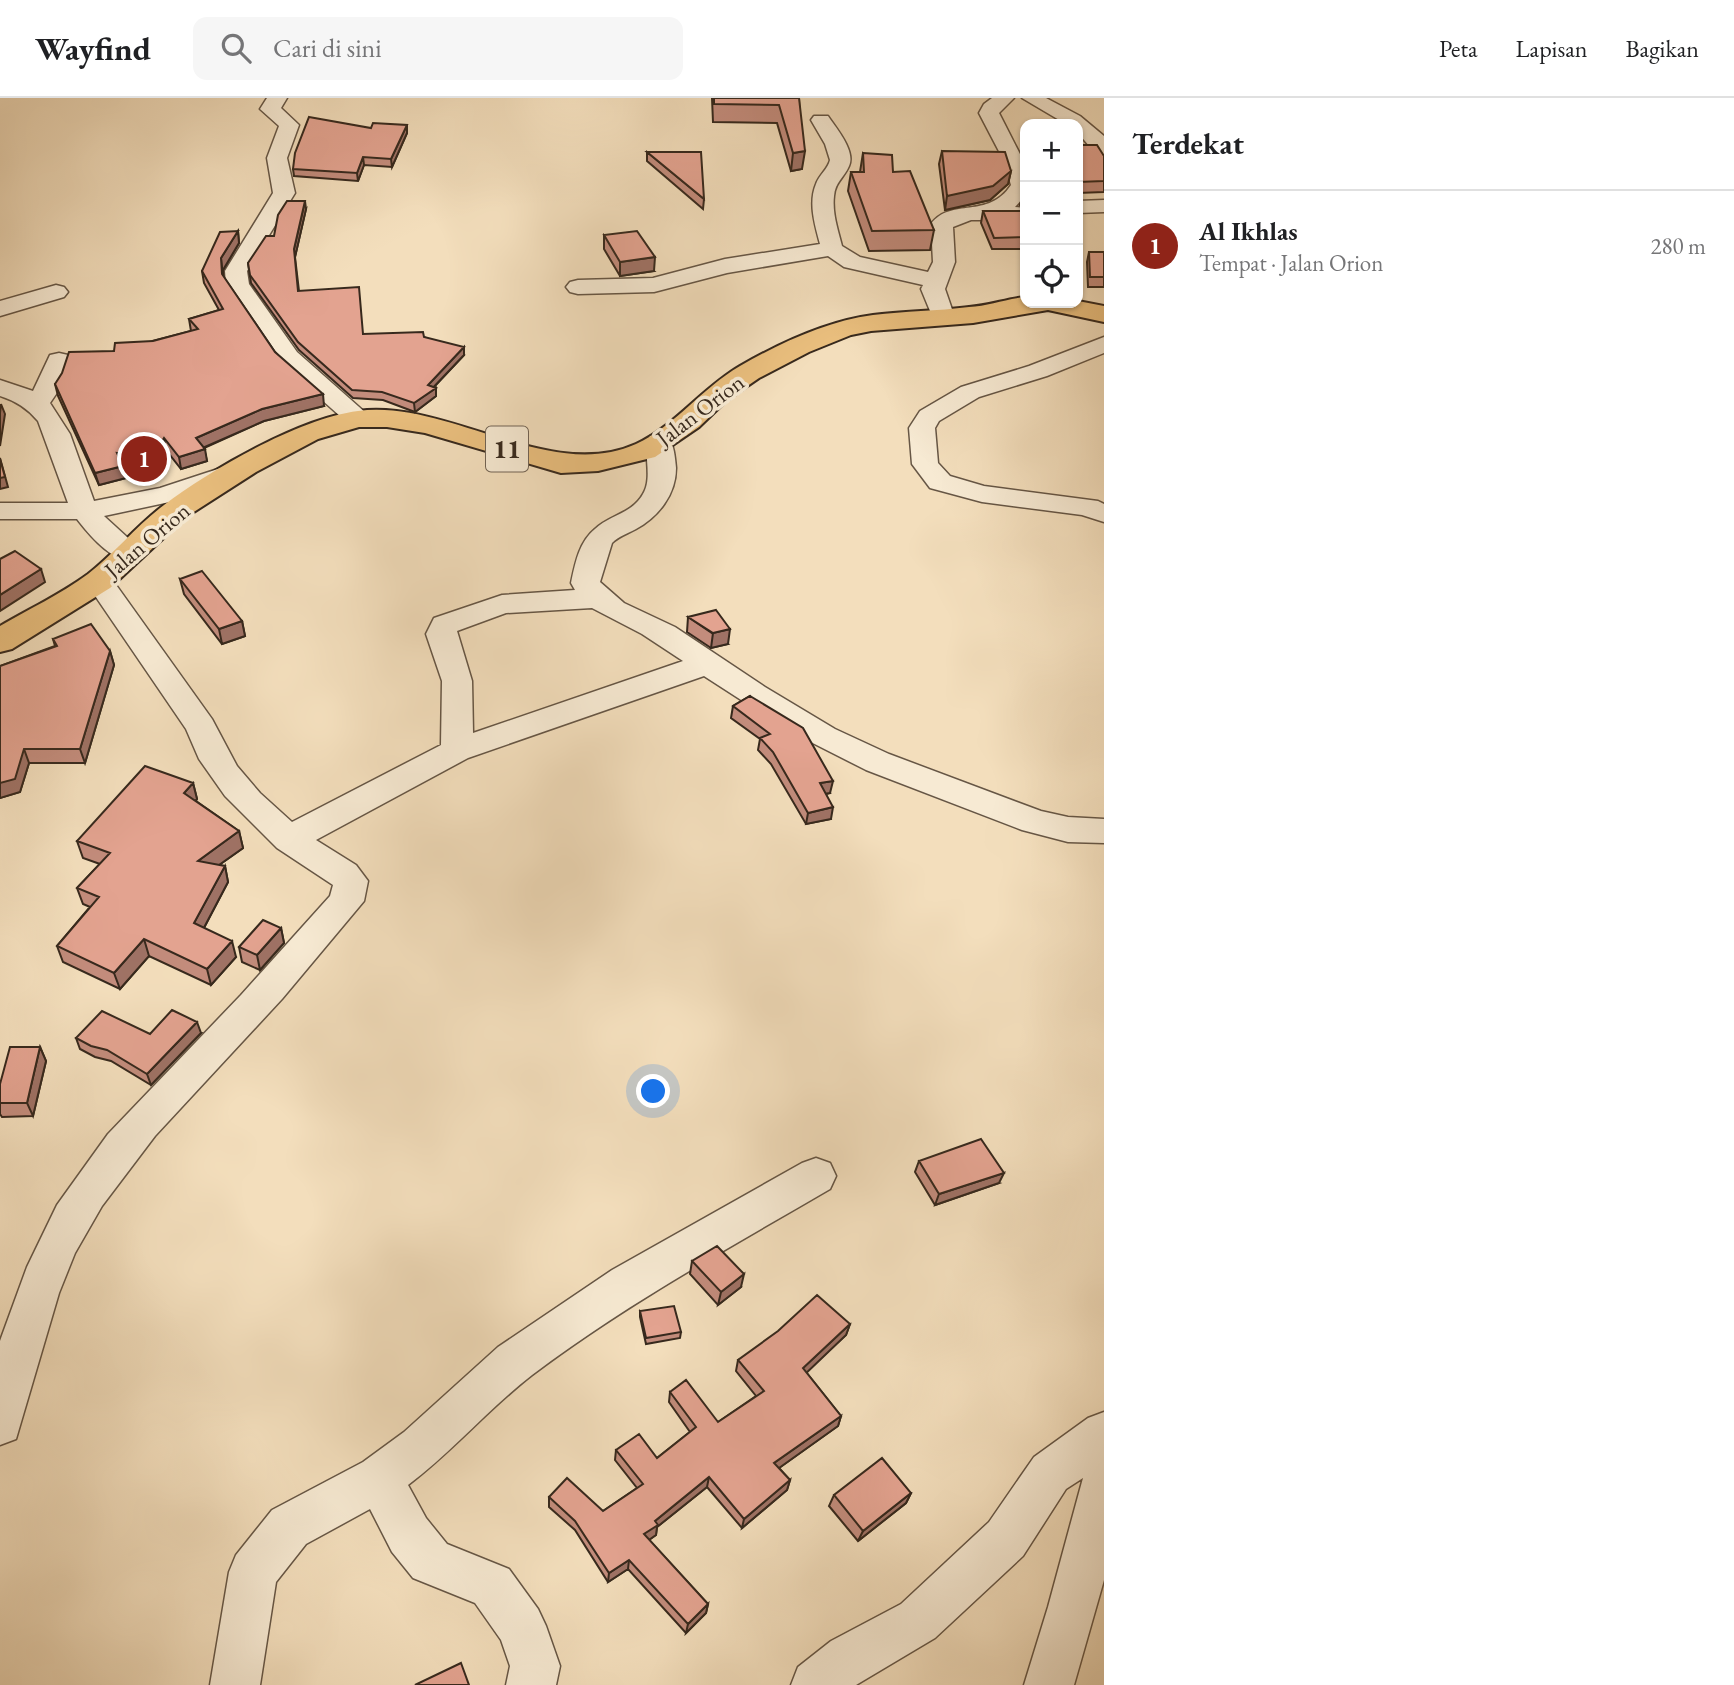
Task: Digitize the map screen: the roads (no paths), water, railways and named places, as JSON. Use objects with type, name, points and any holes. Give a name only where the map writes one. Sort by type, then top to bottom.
[{"type":"highway","name":"Jalan Orion","points":[[0,641],[99,581],[175,511],[308,433],[358,419],[428,425],[561,464],[598,462],[631,455],[659,442],[689,421],[717,394],[749,372],[800,346],[843,329],[871,323],[943,318],[1020,306]]},
{"type":"highway","points":[[1076,308],[1104,314]]},
{"type":"street","points":[[277,98],[270,108],[289,125],[278,158],[284,193],[236,271],[238,284],[288,357],[358,419]]},
{"type":"street","points":[[990,214],[1012,200],[1021,185],[1013,159],[989,113],[991,108],[1004,98]]},
{"type":"street","points":[[1032,98],[1086,129],[1097,139],[1104,151]]},
{"type":"street","points":[[821,120],[839,150],[840,160],[839,166],[828,179],[822,198],[832,249]]},
{"type":"street","points":[[1083,207],[1104,206]]},
{"type":"street","points":[[943,318],[933,289],[944,262],[942,224],[951,217],[1020,214]]},
{"type":"street","points":[[578,287],[654,285],[725,266],[832,249],[852,262],[936,281]]},
{"type":"street","points":[[0,309],[56,292]]},
{"type":"street","points":[[1104,344],[1038,371],[970,392],[929,416],[922,428],[925,464],[940,482],[982,494],[1088,507],[1104,514]]},
{"type":"street","points":[[37,403],[50,384],[59,359]]},
{"type":"street","points":[[0,388],[37,403],[51,417],[86,511],[129,554]]},
{"type":"street","points":[[659,442],[663,462],[661,490],[653,503],[629,521],[604,534],[592,559],[586,583],[597,598],[618,614],[660,632],[793,719],[850,750],[1040,824],[1083,833],[1104,831]]},
{"type":"street","points":[[0,511],[86,511],[144,502],[246,467]]},
{"type":"street","points":[[0,1423],[15,1361],[42,1280],[72,1217],[121,1146],[246,1015],[346,901],[351,881],[337,866],[289,839],[222,769],[207,749],[201,727],[99,581]]},
{"type":"street","points":[[457,750],[457,681],[441,634],[444,625],[502,604],[597,598]]},
{"type":"street","points":[[289,839],[457,750],[706,664]]},
{"type":"street","points":[[235,1685],[253,1572],[289,1527],[379,1478],[420,1448],[514,1363],[616,1292],[817,1176]]},
{"type":"street","points":[[816,1685],[849,1658],[918,1621],[1006,1539],[1050,1472],[1104,1434]]},
{"type":"street","points":[[379,1478],[409,1535],[430,1561],[492,1586],[521,1626],[525,1636],[535,1666],[531,1685]]},
{"type":"street","points":[[1049,1685],[1073,1607],[1104,1482]]},
{"type":"place","name":"Al Ikhlas","points":[[144,459]]}]
